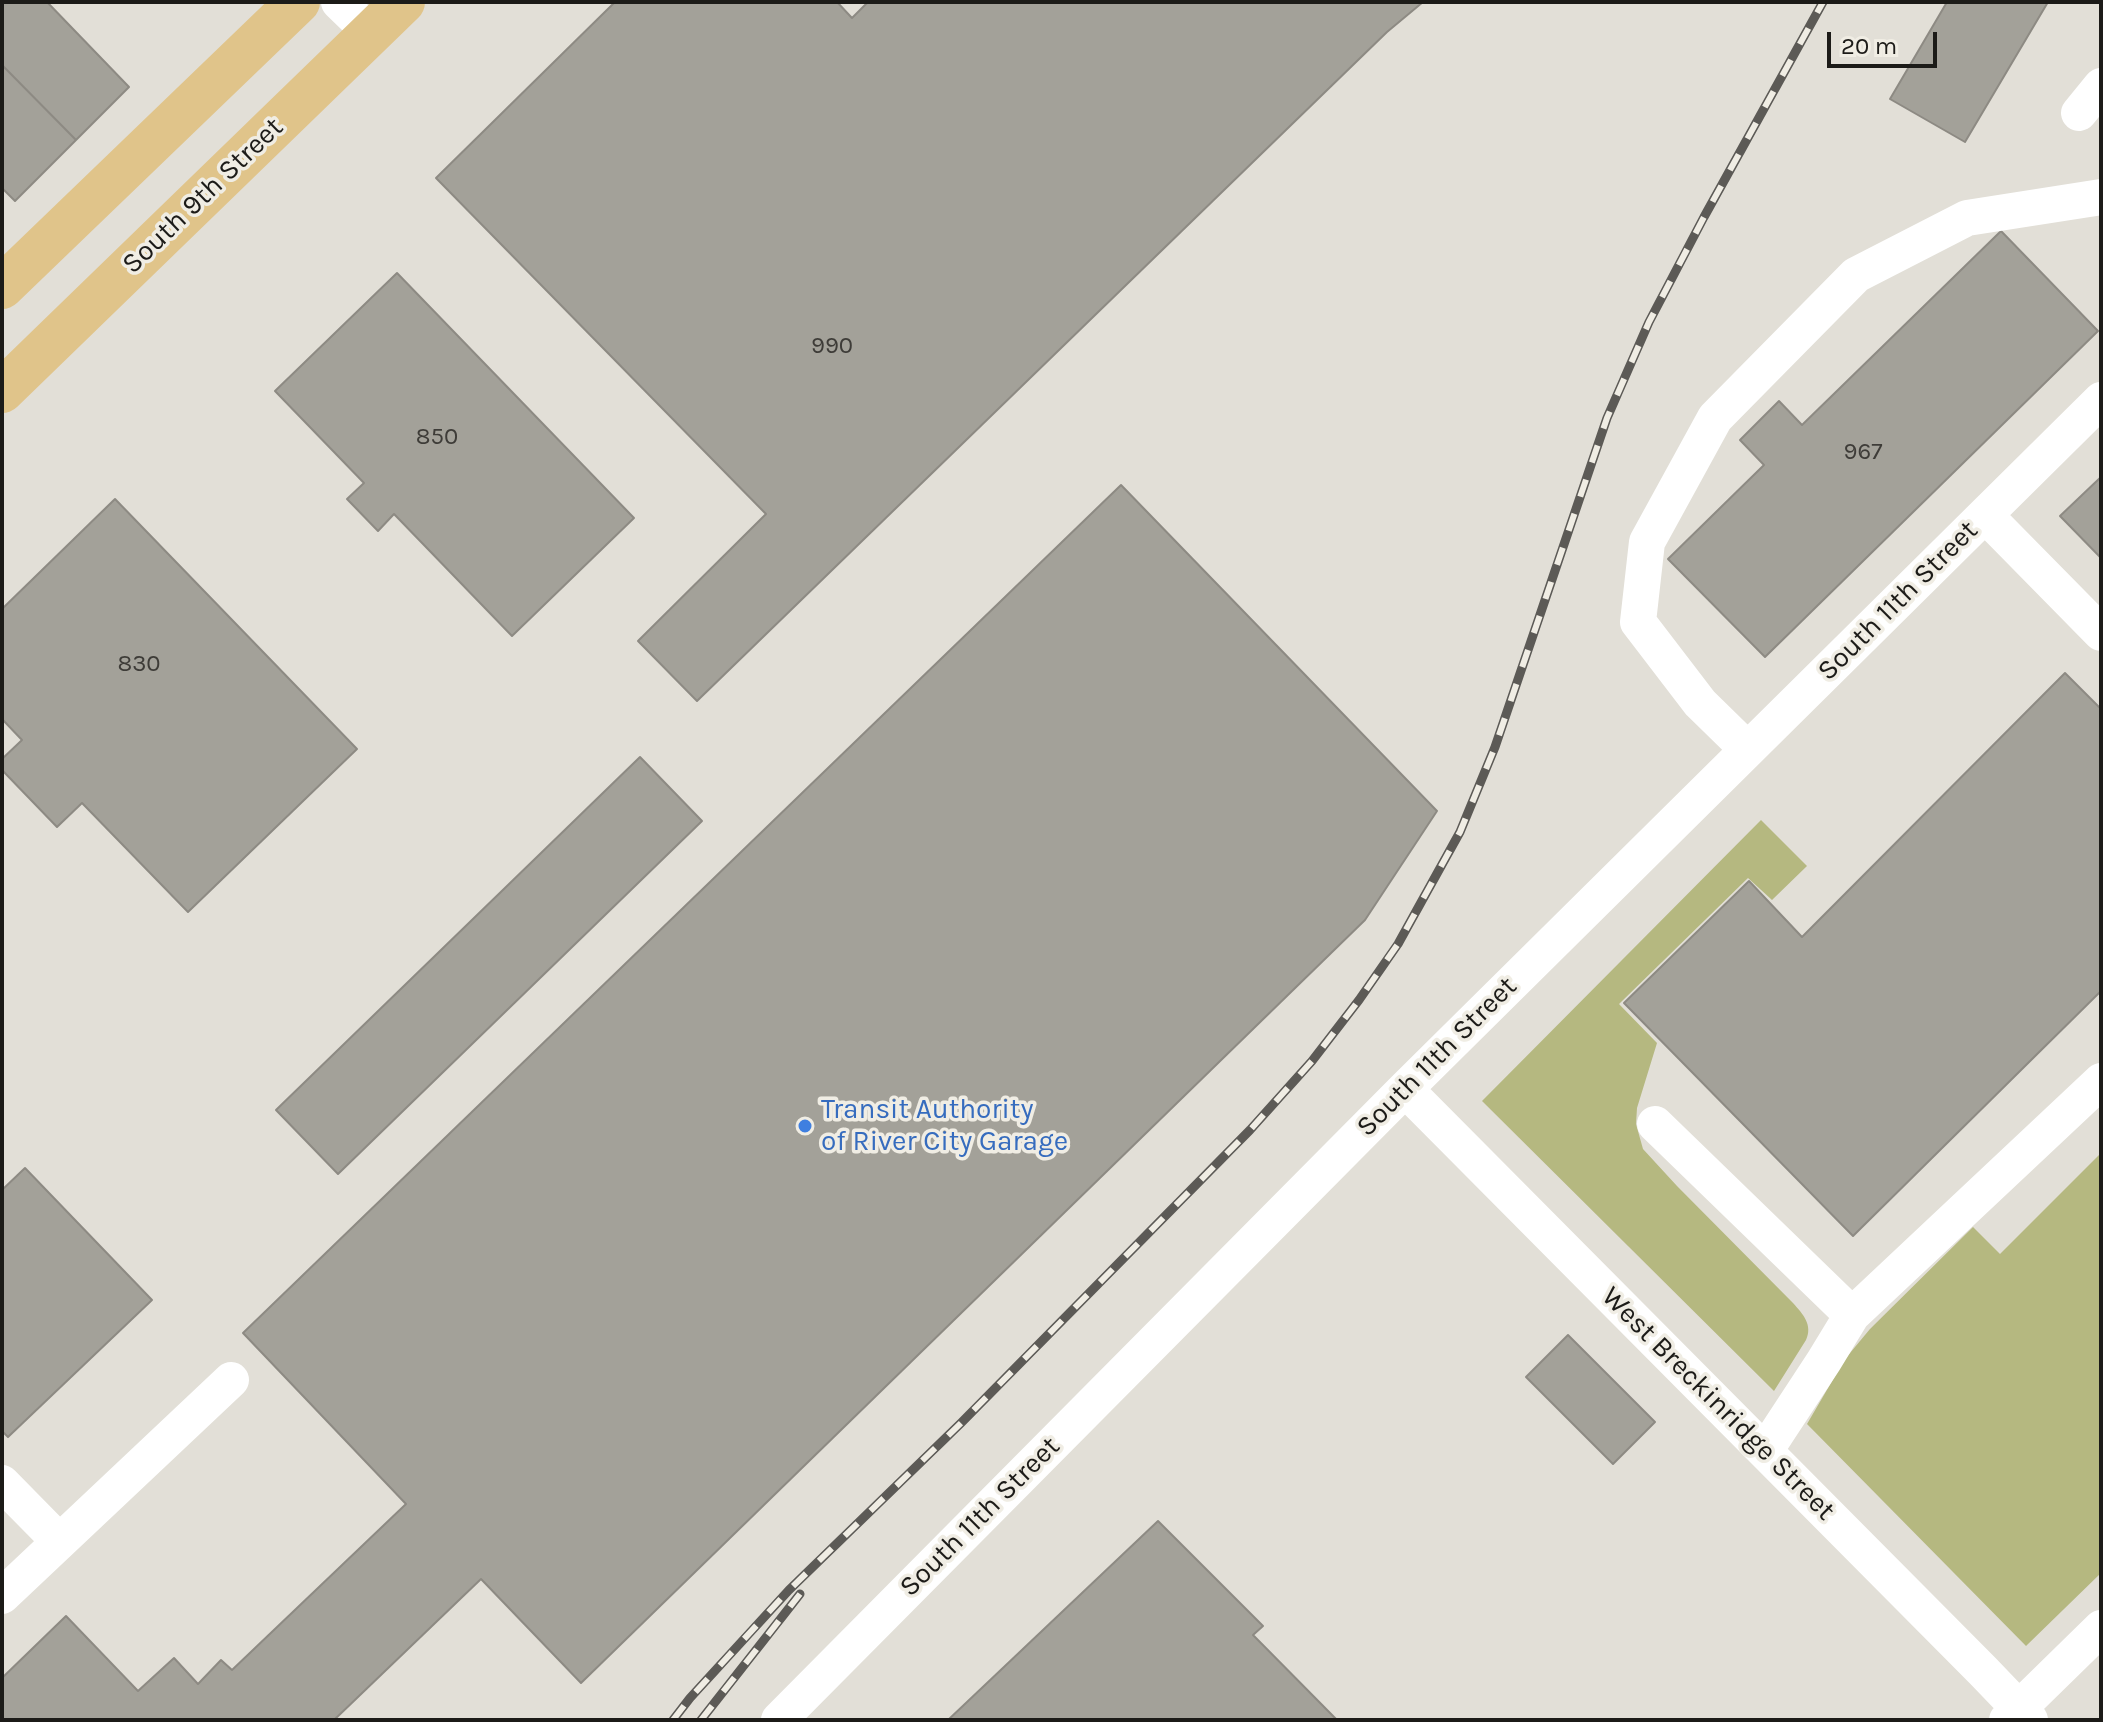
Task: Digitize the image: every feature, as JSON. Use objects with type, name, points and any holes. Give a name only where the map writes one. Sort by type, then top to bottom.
[{"type":"main road","points":[[2,287],[298,2]]},
{"type":"main road","name":"South 9th Street","points":[[2,391],[403,2]]},
{"type":"street","points":[[339,2],[371,33]]},
{"type":"street","points":[[1747,749],[1700,703],[1638,622],[1647,542],[1715,418],[1856,275],[1967,218],[2101,197]]},
{"type":"street","name":"South 11th Street","points":[[779,1720],[1405,1089],[2101,400]]},
{"type":"street","points":[[1985,515],[2101,633]]},
{"type":"street","points":[[1765,1451],[1852,1315],[2101,1081]]},
{"type":"street","name":"West Breckinridge Street","points":[[1405,1089],[1765,1451],[2018,1716]]},
{"type":"street","points":[[1655,1124],[1852,1315]]},
{"type":"street","points":[[2,1596],[231,1380]]},
{"type":"street","points":[[2,1483],[59,1541]]},
{"type":"street","points":[[2018,1716],[2101,1628]]},
{"type":"green space","points":[[1761,820],[1807,866],[1772,900],[1748,878],[1619,1004],[1657,1043],[1637,1108],[1636,1124],[1643,1149],[1806,1320],[1806,1340],[1774,1391],[1482,1101]]},
{"type":"green space","points":[[2101,1153],[2101,1573],[2026,1646],[1807,1424],[1845,1359],[1870,1329],[1973,1227],[2000,1254]]},
{"type":"building","points":[[2,2],[47,2],[129,87],[76,140],[2,65]]},
{"type":"building","points":[[615,2],[837,2],[852,18],[868,2],[1423,2],[1387,32],[697,701],[638,641],[766,514],[436,178]]},
{"type":"building","points":[[1947,2],[2048,2],[1965,142],[1890,99]]},
{"type":"building","points":[[2,65],[76,140],[15,201],[2,188]]},
{"type":"building","points":[[2001,231],[2098,331],[1765,657],[1668,559],[1764,465],[1740,440],[1779,401],[1802,425]]},
{"type":"building","points":[[397,273],[634,518],[512,636],[394,514],[378,531],[347,499],[364,483],[275,391]]},
{"type":"building","points":[[2101,477],[2101,558],[2060,516]]},
{"type":"building","name":"Transit Authority of River City Garage","points":[[1121,485],[1437,811],[1365,920],[581,1683],[481,1579],[334,1720],[2,1720],[2,1678],[66,1616],[138,1691],[174,1658],[198,1684],[221,1660],[232,1670],[406,1504],[243,1333]]},
{"type":"building","points":[[115,499],[357,749],[188,912],[82,803],[57,827],[2,770],[2,759],[22,740],[2,719],[2,609]]},
{"type":"building","points":[[2065,673],[2101,709],[2101,991],[1853,1236],[1624,1003],[1749,881],[1802,937]]},
{"type":"building","points":[[640,757],[702,821],[338,1174],[276,1110]]},
{"type":"building","points":[[25,1168],[152,1300],[8,1437],[2,1431],[2,1190]]},
{"type":"building","points":[[1568,1335],[1655,1422],[1613,1464],[1526,1377]]},
{"type":"building","points":[[1158,1521],[1263,1626],[1253,1635],[1337,1720],[948,1720]]},
{"type":"railway","points":[[673,1720],[789,1590],[961,1423],[1250,1130],[1312,1061],[1398,944],[1460,832],[1495,747],[1607,418],[1649,322],[1823,2]]},
{"type":"railway","points":[[701,1720],[800,1594]]},
{"type":"place","name":"Transit Authority of River City Garage","points":[[805,1126]]}]
